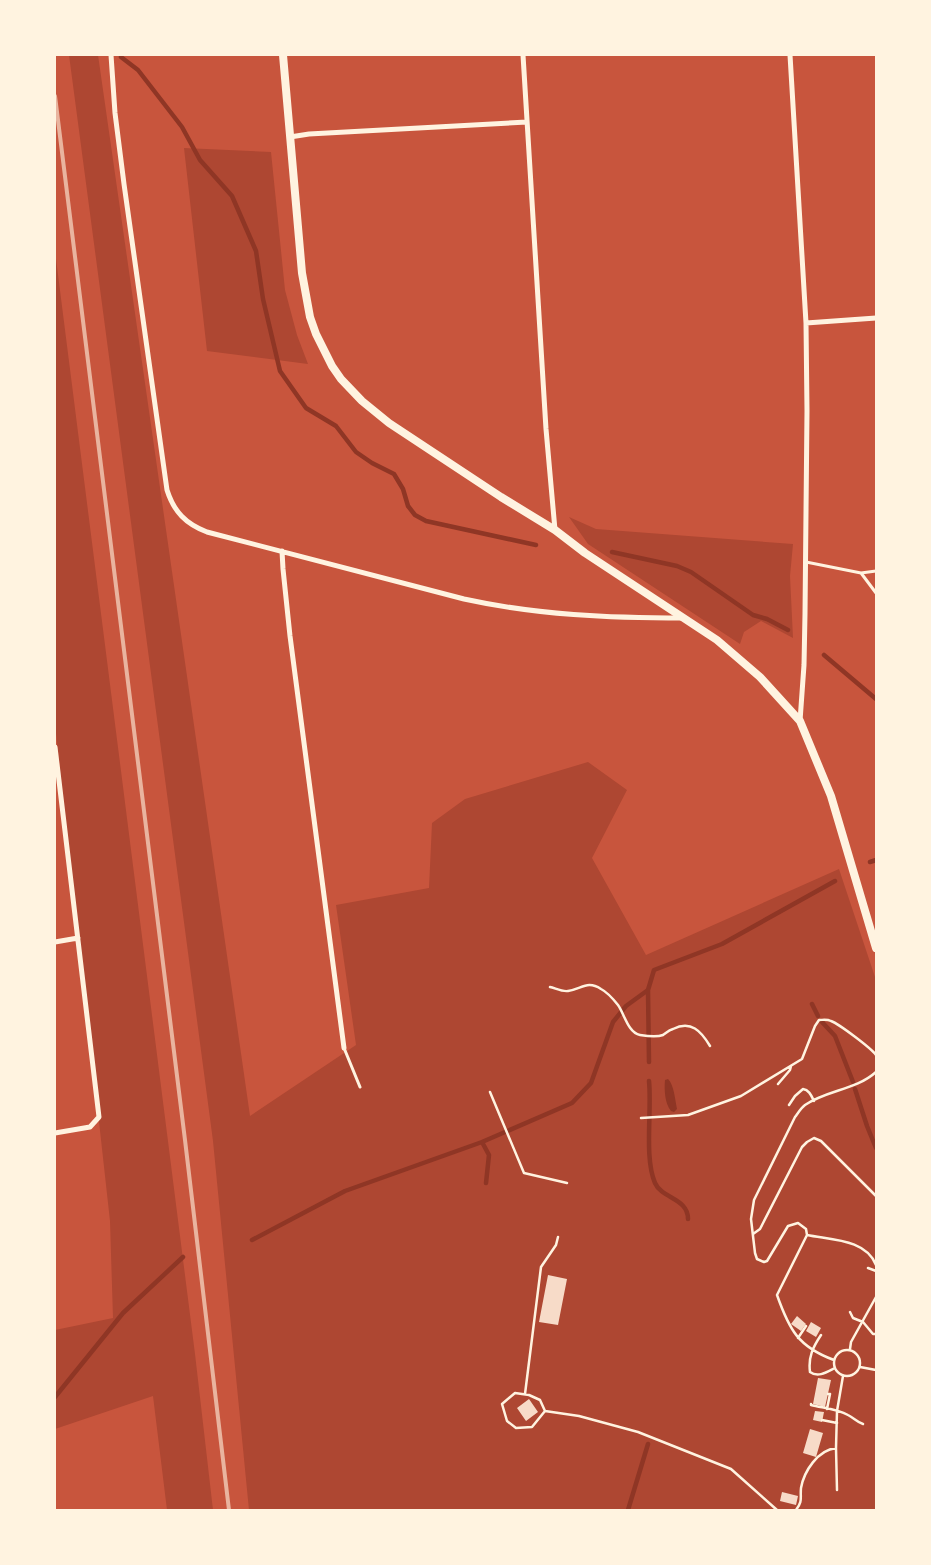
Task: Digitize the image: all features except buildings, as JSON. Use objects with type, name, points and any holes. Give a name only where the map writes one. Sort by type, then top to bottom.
[{"type":"street","points":[[111,55],[115,113],[124,184],[167,490],[170,501],[182,518],[195,527],[207,532],[464,600],[501,607],[625,618],[684,618]]},
{"type":"street","points":[[283,55],[302,273],[310,317],[332,366],[341,379],[362,401],[389,423],[555,530],[585,553],[717,640],[746,664],[800,721],[831,796],[876,948]]},
{"type":"street","points":[[523,55],[546,428],[555,530]]},
{"type":"street","points":[[790,55],[806,323],[806,562],[804,665],[800,721]]},
{"type":"street","points":[[290,137],[309,134],[526,122]]},
{"type":"street","points":[[806,323],[876,318]]},
{"type":"street","points":[[282,551],[290,636],[344,1048]]},
{"type":"street","points":[[55,747],[99,1117],[90,1127],[55,1133]]},
{"type":"street","points":[[55,942],[78,938]]},
{"type":"lane","points":[[806,562],[861,574],[876,571]]},
{"type":"lane","points":[[861,574],[876,593]]},
{"type":"lane","points":[[344,1048],[360,1087]]},
{"type":"path","points":[[550,987],[569,991],[581,986],[592,985],[602,989],[617,1004],[627,1023],[635,1033],[639,1035],[662,1036],[673,1028],[691,1027],[702,1033],[710,1046]]},
{"type":"path","points":[[641,1118],[688,1115],[741,1096],[802,1059],[819,1020],[837,1024],[876,1055]]},
{"type":"path","points":[[778,1084],[792,1065]]},
{"type":"path","points":[[834,1360],[821,1355],[798,1338],[786,1319],[778,1295],[807,1236],[806,1229],[798,1223],[788,1226],[767,1261],[764,1262],[757,1259],[751,1219],[754,1200],[794,1117],[804,1106],[858,1084],[876,1072]]},
{"type":"path","points":[[789,1105],[802,1089],[809,1093],[814,1101]]},
{"type":"path","points":[[490,1092],[514,1145],[524,1173],[567,1183]]},
{"type":"path","points":[[753,1234],[760,1229],[802,1147],[814,1138],[821,1140],[876,1196]]},
{"type":"path","points":[[807,1236],[854,1244],[865,1249],[873,1257],[876,1265]]},
{"type":"path","points":[[524,1394],[541,1267],[556,1245],[558,1237]]},
{"type":"path","points":[[868,1268],[876,1270]]},
{"type":"path","points":[[850,1350],[851,1342],[876,1300]]},
{"type":"path","points":[[850,1312],[854,1318],[863,1322],[873,1334],[876,1334]]},
{"type":"path","points":[[798,1338],[806,1326]]},
{"type":"path","points":[[821,1335],[812,1349],[809,1361],[810,1372],[818,1375],[835,1368]]},
{"type":"path","points":[[842,1350],[850,1350],[858,1354],[861,1363],[860,1367],[855,1374],[843,1376],[835,1368],[834,1360],[842,1350]]},
{"type":"path","points":[[860,1367],[876,1370]]},
{"type":"path","points":[[837,1490],[837,1411],[843,1376]]},
{"type":"path","points":[[514,1393],[524,1394],[540,1400],[545,1411],[532,1427],[516,1428],[507,1421],[502,1404],[514,1393]]},
{"type":"path","points":[[827,1409],[830,1394],[828,1394]]},
{"type":"path","points":[[812,1404],[837,1411],[863,1424]]},
{"type":"path","points":[[545,1411],[580,1416],[638,1432],[731,1469],[777,1510]]},
{"type":"path","points":[[822,1420],[837,1422]]},
{"type":"path","points":[[796,1510],[801,1504],[801,1488],[805,1473],[818,1457],[836,1448]]},
{"type":"shaded area","points":[[69,55],[98,55],[250,1116],[356,1045],[336,905],[429,888],[432,823],[465,799],[588,762],[627,790],[592,858],[646,955],[839,869],[876,980],[876,1510],[249,1510],[213,1141]]},
{"type":"shaded area","points":[[184,148],[271,152],[285,290],[297,335],[308,364],[207,351]]},
{"type":"shaded area","points":[[55,251],[195,1354],[213,1510],[167,1510],[153,1396],[55,1429],[55,1330],[113,1318],[110,1221],[55,724]]},
{"type":"shaded area","points":[[569,517],[596,529],[793,544],[790,576],[793,638],[761,621],[744,632],[740,644],[588,544]]},
{"type":"shaded area","points":[[668,1079],[672,1085],[675,1097],[677,1109],[674,1112],[667,1105],[665,1097],[665,1080]]},
{"type":"waterway","points":[[121,57],[138,70],[182,127],[200,160],[232,196],[256,251],[263,299],[280,371],[306,408],[336,426],[356,452],[372,463],[394,474],[403,489],[408,506],[415,515],[426,521],[536,545]]},
{"type":"waterway","points":[[612,552],[677,566],[691,572],[753,615],[767,619],[788,630]]},
{"type":"waterway","points":[[824,655],[876,699]]},
{"type":"waterway","points":[[870,862],[876,860]]},
{"type":"waterway","points":[[252,1240],[345,1191],[482,1142],[572,1103],[591,1083],[613,1022],[626,1006],[648,990],[654,970],[722,944],[835,881]]},
{"type":"waterway","points":[[648,990],[649,1062]]},
{"type":"waterway","points":[[812,1004],[818,1016]]},
{"type":"waterway","points":[[822,1022],[835,1036],[853,1082]]},
{"type":"waterway","points":[[649,1081],[649,1147],[652,1173],[658,1188],[684,1207],[688,1219]]},
{"type":"waterway","points":[[855,1089],[876,1148]]},
{"type":"waterway","points":[[482,1142],[489,1155],[486,1183]]},
{"type":"waterway","points":[[55,1397],[123,1313],[183,1257]]},
{"type":"waterway","points":[[628,1510],[648,1444]]},
{"type":"railway","points":[[55,96],[185,1140],[229,1510]]}]
